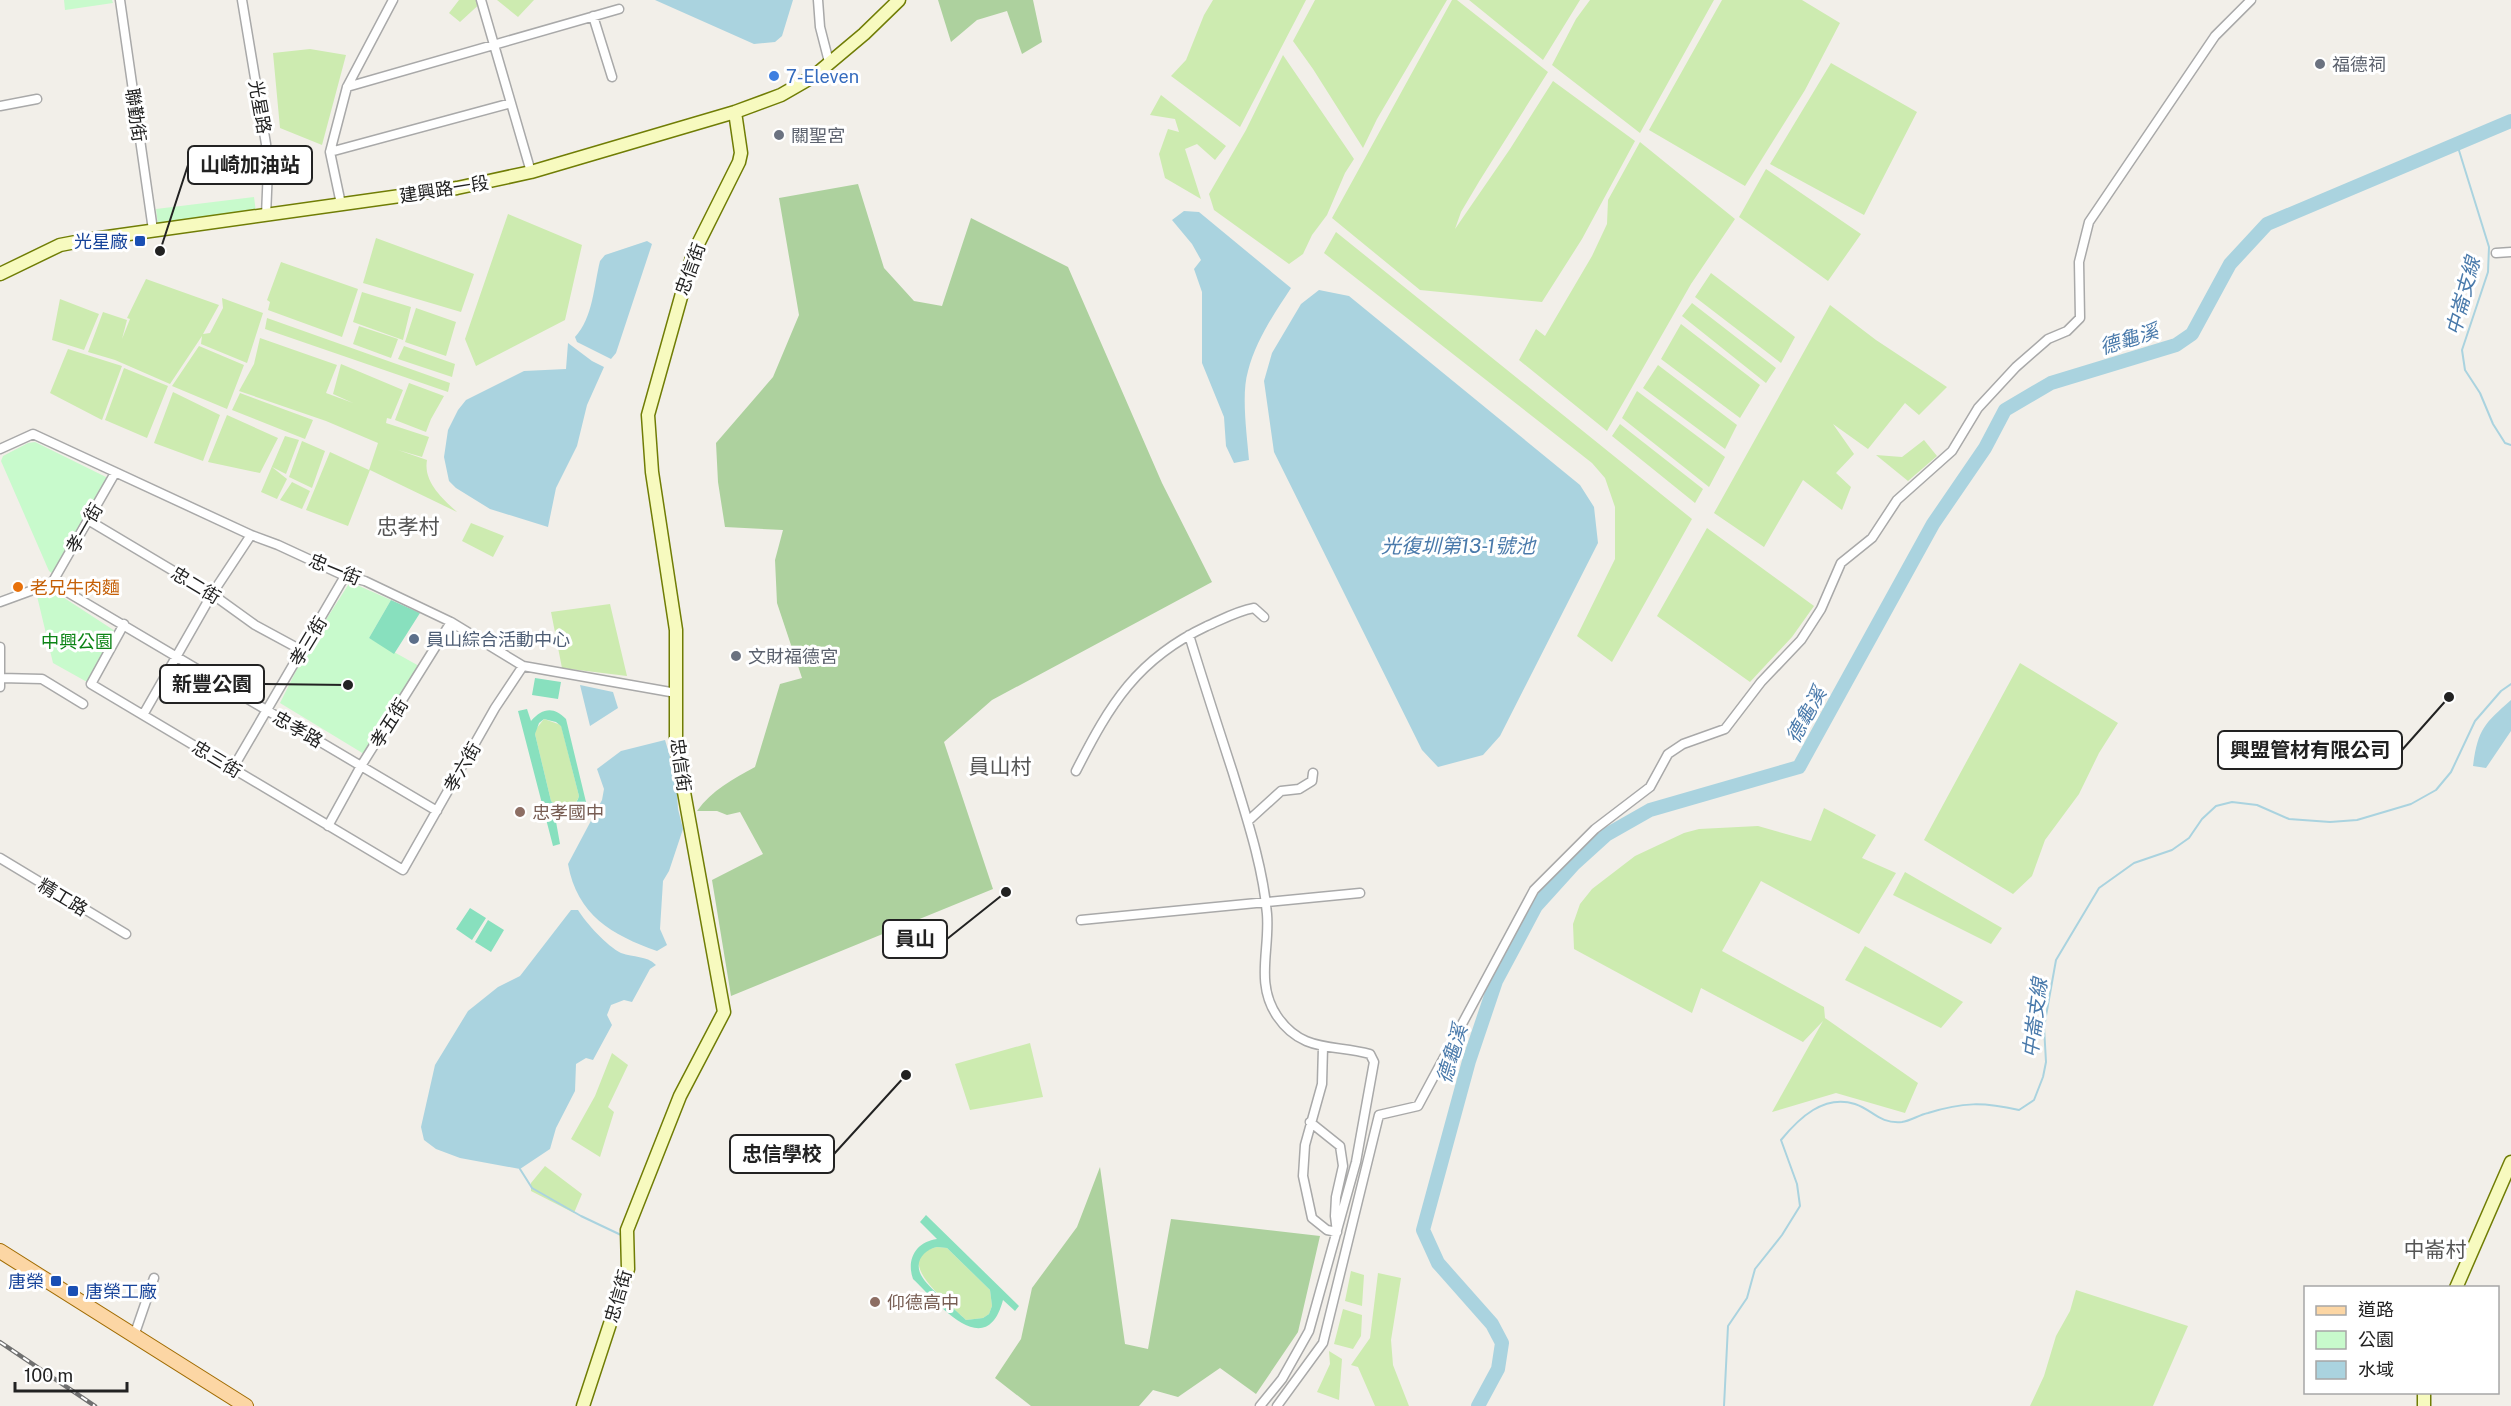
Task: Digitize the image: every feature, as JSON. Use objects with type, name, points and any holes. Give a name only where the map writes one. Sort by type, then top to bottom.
[{"type":"main road","points":[[0,1251],[246,1406]]},
{"type":"main road","points":[[0,1259],[159,1362],[233,1406]]},
{"type":"street","name":"聯勤街","points":[[120,0],[153,230]]},
{"type":"street","name":"光星路","points":[[242,0],[266,144],[268,168],[266,216]]},
{"type":"street","points":[[341,204],[330,152],[347,87],[393,0]]},
{"type":"street","points":[[481,0],[531,172]]},
{"type":"street","points":[[818,0],[820,27],[829,62]]},
{"type":"street","name":"建興路一段","points":[[0,274],[60,245],[457,188],[531,172],[735,112],[781,95],[814,76],[864,34],[899,0]]},
{"type":"street","points":[[1277,1406],[1323,1343],[1379,1115],[1418,1106],[1534,890],[1595,828],[1650,787],[1668,754],[1683,744],[1725,729],[1761,682],[1801,640],[1821,609],[1841,563],[1872,538],[1897,500],[1952,451],[1978,408],[2016,367],[2048,339],[2067,331],[2080,318],[2079,262],[2089,222],[2216,36],[2251,0]]},
{"type":"street","points":[[347,87],[619,9]]},
{"type":"street","points":[[593,16],[612,77]]},
{"type":"street","points":[[0,106],[37,99]]},
{"type":"street","points":[[330,152],[511,103]]},
{"type":"street","name":"忠信街","points":[[583,1406],[628,1269],[627,1230],[680,1096],[724,1012],[678,759],[676,630],[652,472],[648,415],[668,336],[693,255],[739,162],[741,153],[735,112]]},
{"type":"street","points":[[2496,253],[2511,252]]},
{"type":"street","name":"忠一街","points":[[0,449],[33,434],[252,535],[345,576],[365,581],[450,622],[523,666],[676,693]]},
{"type":"street","name":"孝一街","points":[[52,583],[115,472]]},
{"type":"street","name":"忠二街","points":[[88,520],[212,594],[255,625],[303,651]]},
{"type":"street","points":[[143,715],[212,594],[252,535]]},
{"type":"street","name":"孝三街","points":[[233,768],[345,576]]},
{"type":"street","points":[[0,602],[52,583]]},
{"type":"street","name":"忠孝路","points":[[52,583],[437,811]]},
{"type":"street","points":[[1077,771],[1101,723],[1126,688],[1157,655],[1189,635],[1242,610],[1254,608],[1264,617]]},
{"type":"street","name":"孝五街","points":[[328,825],[361,766],[450,622]]},
{"type":"street","name":"忠三街","points":[[124,624],[91,684],[403,870]]},
{"type":"street","points":[[1189,635],[1248,821],[1263,885],[1268,915],[1263,970],[1271,1006],[1291,1032],[1312,1044],[1370,1054],[1374,1062],[1356,1162],[1309,1331],[1282,1379],[1260,1406]]},
{"type":"street","points":[[0,646],[0,687]]},
{"type":"street","name":"孝六街","points":[[403,870],[495,708],[523,666]]},
{"type":"street","points":[[1,678],[42,678],[83,704]]},
{"type":"street","points":[[1248,821],[1281,791],[1306,786],[1312,781],[1312,773]]},
{"type":"street","name":"精工路","points":[[0,858],[126,934]]},
{"type":"street","points":[[1082,920],[1360,893]]},
{"type":"street","points":[[1323,1047],[1322,1084],[1305,1145],[1303,1176],[1312,1218],[1327,1230],[1337,1232]]},
{"type":"street","points":[[1310,1122],[1340,1146],[1343,1166],[1336,1197],[1337,1232]]},
{"type":"street","points":[[2456,1286],[2511,1162]]},
{"type":"street","points":[[134,1336],[154,1278]]},
{"type":"green space","points":[[64,0],[112,0],[113,3],[65,10]]},
{"type":"green space","points":[[459,0],[484,0],[460,22],[449,13]]},
{"type":"green space","points":[[497,0],[534,0],[518,17]]},
{"type":"green space","points":[[938,0],[1033,0],[1042,42],[1022,54],[1007,11],[977,20],[951,42]]},
{"type":"green space","points":[[1213,0],[1306,0],[1240,127],[1171,76],[1186,60],[1204,15]]},
{"type":"green space","points":[[1315,0],[1447,0],[1377,119],[1363,148],[1293,41]]},
{"type":"green space","points":[[1452,0],[1457,0],[1548,72],[1461,212],[1455,229],[1553,81],[1635,141],[1582,239],[1542,302],[1420,290],[1332,218]]},
{"type":"green space","points":[[1469,0],[1580,0],[1543,60]]},
{"type":"green space","points":[[1590,0],[1714,0],[1640,133],[1552,65],[1576,19]]},
{"type":"green space","points":[[1722,0],[1802,0],[1840,23],[1805,90],[1745,186],[1649,130]]},
{"type":"green space","points":[[310,49],[346,55],[322,145],[280,128],[273,53]]},
{"type":"green space","points":[[1283,55],[1354,159],[1345,173],[1327,215],[1312,235],[1303,254],[1289,264],[1214,210],[1209,194],[1246,130]]},
{"type":"green space","points":[[1831,63],[1917,112],[1864,215],[1770,164]]},
{"type":"green space","points":[[1161,95],[1226,146],[1215,160],[1197,144],[1185,149],[1201,199],[1165,178],[1159,154],[1168,129],[1179,132],[1175,119],[1150,115]]},
{"type":"green space","points":[[1640,142],[1735,219],[1691,284],[1607,431],[1519,360],[1536,329],[1545,336],[1592,256],[1607,224],[1608,200]]},
{"type":"green space","points":[[1766,169],[1861,234],[1828,281],[1739,217]]},
{"type":"green space","points":[[858,184],[884,268],[914,301],[942,306],[971,218],[1068,267],[1162,483],[1212,582],[992,700],[944,742],[993,889],[731,996],[712,880],[763,854],[740,812],[727,815],[717,811],[697,811],[716,791],[755,767],[780,684],[802,678],[777,603],[775,560],[783,530],[725,527],[718,482],[716,443],[773,377],[799,315],[779,198]]},
{"type":"green space","points":[[254,197],[256,212],[158,225],[156,209]]},
{"type":"green space","points":[[508,214],[582,245],[565,320],[476,366],[465,339]]},
{"type":"green space","points":[[1336,232],[1692,519],[1612,662],[1577,636],[1615,559],[1615,507],[1605,478],[1592,463],[1324,253]]},
{"type":"green space","points":[[376,238],[474,274],[461,312],[363,283]]},
{"type":"green space","points":[[281,262],[358,289],[342,337],[268,310],[270,302],[267,300]]},
{"type":"green space","points":[[1711,273],[1795,337],[1781,363],[1695,297]]},
{"type":"green space","points":[[146,279],[219,305],[203,334],[210,333],[223,308],[222,298],[263,313],[247,363],[201,344],[202,336],[170,384],[115,360],[88,352],[103,312],[127,320],[122,339],[130,319],[127,318]]},
{"type":"green space","points":[[362,292],[411,307],[403,340],[353,322]]},
{"type":"green space","points":[[60,299],[99,314],[84,350],[52,340]]},
{"type":"green space","points":[[1692,303],[1776,368],[1766,383],[1682,316]]},
{"type":"green space","points":[[1830,305],[1876,340],[1947,387],[1919,415],[1905,403],[1868,449],[1833,424],[1854,454],[1836,473],[1851,487],[1842,510],[1803,480],[1764,547],[1714,513]]},
{"type":"green space","points":[[416,308],[456,322],[446,356],[405,342]]},
{"type":"green space","points":[[267,318],[450,383],[448,392],[265,329]]},
{"type":"green space","points":[[1681,324],[1760,385],[1740,418],[1661,359]]},
{"type":"green space","points":[[359,326],[398,339],[391,358],[353,344]]},
{"type":"green space","points":[[260,338],[337,365],[326,393],[353,403],[333,394],[341,364],[403,390],[391,419],[387,418],[386,423],[429,437],[422,457],[398,450],[427,460],[431,483],[440,496],[457,512],[370,470],[348,526],[306,510],[330,452],[369,470],[378,443],[326,421],[239,391],[254,364]]},
{"type":"green space","points":[[199,346],[244,365],[227,409],[172,386]]},
{"type":"green space","points":[[404,346],[455,364],[452,377],[398,359]]},
{"type":"green space","points":[[68,349],[122,366],[102,420],[50,393]]},
{"type":"green space","points":[[1658,365],[1737,425],[1725,449],[1643,388]]},
{"type":"green space","points":[[124,368],[168,386],[147,438],[105,420]]},
{"type":"green space","points":[[409,383],[444,396],[426,432],[395,420]]},
{"type":"green space","points":[[1637,391],[1725,457],[1709,487],[1622,418]]},
{"type":"green space","points":[[173,392],[220,415],[203,461],[154,443]]},
{"type":"green space","points":[[240,393],[313,420],[305,439],[232,410]]},
{"type":"green space","points":[[227,415],[278,438],[260,473],[208,462]]},
{"type":"green space","points":[[1620,424],[1703,489],[1695,503],[1612,436]]},
{"type":"green space","points":[[285,436],[299,440],[286,474],[272,467],[287,479],[277,499],[261,492]]},
{"type":"green space","points":[[1924,440],[1937,456],[1908,481],[1876,455],[1902,457]]},
{"type":"green space","points":[[302,441],[325,451],[312,488],[289,477]]},
{"type":"green space","points":[[35,442],[108,478],[53,574],[49,571],[1,461],[3,456],[28,443]]},
{"type":"green space","points":[[292,482],[310,491],[302,509],[280,500]]},
{"type":"green space","points":[[471,523],[504,536],[493,557],[462,541]]},
{"type":"green space","points":[[1707,528],[1814,606],[1792,637],[1750,682],[1657,616]]},
{"type":"green space","points":[[350,582],[391,600],[369,638],[419,666],[364,754],[280,703],[306,651]]},
{"type":"green space","name":"中興公園","points":[[52,590],[115,631],[87,682],[53,663],[37,596]]},
{"type":"green space","points":[[391,600],[420,613],[394,654],[369,638]]},
{"type":"green space","points":[[610,604],[627,676],[562,668],[551,612]]},
{"type":"green space","points":[[2020,663],[2118,723],[2099,753],[2079,794],[2045,840],[2032,876],[2013,894],[1924,840]]},
{"type":"green space","points":[[535,678],[561,682],[558,699],[532,695]]},
{"type":"green space","points":[[527,709],[531,721],[539,713],[548,710],[557,712],[566,719],[586,802],[583,810],[574,818],[555,816],[560,844],[553,846],[518,711]],"holes":[[[544,719],[561,726],[579,796],[574,805],[567,808],[559,807],[551,801],[535,734],[539,723]]]},
{"type":"green space","points":[[544,719],[561,725],[579,796],[571,807],[559,807],[551,801],[535,734]]},
{"type":"green space","points":[[1824,808],[1876,835],[1862,858],[1896,873],[1859,934],[1761,881],[1722,951],[1824,1007],[1825,1018],[1918,1083],[1905,1113],[1836,1093],[1772,1112],[1823,1021],[1803,1042],[1701,988],[1692,1013],[1574,949],[1573,924],[1580,904],[1592,889],[1635,856],[1684,833],[1699,829],[1758,826],[1811,841]]},
{"type":"green space","points":[[1905,872],[2002,928],[1991,944],[1893,895]]},
{"type":"green space","points":[[470,908],[486,918],[472,940],[456,929]]},
{"type":"green space","points":[[488,920],[504,930],[491,952],[475,942]]},
{"type":"green space","points":[[1865,946],[1963,1002],[1941,1028],[1845,980]]},
{"type":"green space","points":[[1030,1043],[1043,1097],[970,1110],[955,1064]]},
{"type":"green space","points":[[612,1053],[628,1065],[608,1107],[614,1112],[600,1157],[571,1139],[595,1096]]},
{"type":"green space","points":[[545,1166],[582,1194],[574,1213],[531,1191],[531,1183]]},
{"type":"green space","points":[[1100,1167],[1125,1344],[1148,1349],[1171,1219],[1320,1236],[1298,1332],[1256,1394],[1220,1368],[1178,1397],[1153,1390],[1139,1406],[1031,1406],[995,1378],[1021,1339],[1032,1288],[1077,1227]]},
{"type":"green space","points":[[926,1215],[1019,1306],[1015,1311],[1003,1300],[995,1318],[985,1327],[973,1328],[948,1313],[935,1301],[913,1279],[911,1272],[914,1253],[923,1244],[937,1239],[920,1222]],"holes":[[[937,1247],[947,1248],[990,1290],[992,1306],[989,1314],[983,1318],[966,1320],[935,1292],[921,1275],[919,1265],[924,1253]]]},
{"type":"green space","points":[[937,1247],[947,1248],[990,1290],[992,1306],[989,1314],[983,1318],[966,1320],[928,1282],[921,1271],[919,1261],[924,1253]]},
{"type":"green space","points":[[1351,1271],[1364,1275],[1362,1306],[1345,1301]]},
{"type":"green space","points":[[1378,1273],[1401,1278],[1391,1340],[1393,1365],[1409,1406],[1375,1406],[1358,1367],[1351,1365],[1370,1338]]},
{"type":"green space","points":[[2076,1290],[2188,1326],[2153,1406],[2030,1406],[2044,1376],[2056,1336],[2070,1311]]},
{"type":"green space","points":[[1343,1309],[1362,1315],[1361,1336],[1353,1349],[1334,1344]]},
{"type":"green space","points":[[1329,1351],[1342,1359],[1339,1400],[1317,1392],[1330,1364]]},
{"type":"water","points":[[655,0],[793,0],[782,36],[775,42],[754,44]]},
{"type":"water","points":[[1184,211],[1199,212],[1291,288],[1261,338],[1248,371],[1245,403],[1249,460],[1234,463],[1226,446],[1224,417],[1202,363],[1202,292],[1194,269],[1201,260],[1192,244],[1172,220]]},
{"type":"water","points":[[647,241],[652,244],[616,353],[611,359],[577,342],[575,337],[589,311],[600,261],[605,255]]},
{"type":"water","name":"光復圳第13-1號池","points":[[1319,290],[1349,296],[1580,485],[1594,507],[1598,543],[1500,736],[1483,755],[1438,767],[1422,750],[1274,452],[1264,381],[1272,353],[1301,304]]},
{"type":"water","points":[[568,343],[604,367],[587,405],[577,446],[556,488],[548,527],[490,509],[456,488],[449,481],[444,457],[448,430],[466,400],[524,371],[566,369]]},
{"type":"water","points":[[580,685],[613,692],[618,708],[590,726]]},
{"type":"water","points":[[2511,700],[2511,731],[2486,768],[2473,766],[2477,743],[2484,728],[2494,715]]},
{"type":"water","points":[[665,740],[676,776],[678,809],[683,829],[669,871],[663,881],[660,929],[667,945],[657,951],[625,938],[599,921],[579,897],[568,864],[602,800],[604,789],[597,769],[621,751]]},
{"type":"water","points":[[571,910],[578,910],[597,934],[615,950],[626,955],[640,957],[656,965],[650,969],[632,1002],[624,1000],[611,1005],[607,1015],[612,1025],[593,1060],[586,1058],[576,1064],[575,1091],[556,1128],[550,1149],[520,1169],[460,1158],[436,1149],[424,1140],[421,1127],[435,1065],[468,1011],[498,987],[520,976]]},
{"type":"waterway","name":"德龜溪","points":[[1478,1406],[1498,1369],[1502,1343],[1492,1324],[1438,1263],[1423,1230],[1469,1061],[1496,981],[1536,906],[1574,864],[1606,835],[1650,810],[1799,767],[1933,524],[1985,448],[2005,410],[2051,383],[2176,345],[2192,334],[2230,264],[2267,224],[2511,121]]},
{"type":"waterway","name":"中崙支線","points":[[2457,144],[2489,247],[2488,272],[2462,350],[2465,370],[2480,393],[2493,424],[2505,443],[2511,445]]},
{"type":"waterway","name":"中崙支線","points":[[1724,1406],[1728,1326],[1747,1298],[1755,1269],[1782,1235],[1800,1206],[1797,1184],[1781,1140],[1804,1116],[1833,1102],[1855,1104],[1882,1119],[1894,1122],[1963,1105],[1984,1105],[2019,1110],[2034,1100],[2043,1077],[2046,1062],[2044,1027],[2056,960],[2099,888],[2134,863],[2172,850],[2189,838],[2202,819],[2216,806],[2232,802],[2257,805],[2289,819],[2330,822],[2357,820],[2411,804],[2436,790],[2451,772],[2475,721],[2501,691],[2511,684]]},
{"type":"waterway","points":[[520,1169],[532,1188],[581,1216],[621,1235]]},
{"type":"railway","points":[[0,1342],[95,1406]]},
{"type":"place","name":"福德祠","points":[[2320,64]]},
{"type":"place","name":"7-Eleven","points":[[774,76]]},
{"type":"place","name":"關聖宮","points":[[779,135]]},
{"type":"place","name":"光星廠","points":[[140,241]]},
{"type":"place","name":"山崎加油站","points":[[160,251]]},
{"type":"place","name":"老兄牛肉麵","points":[[18,587]]},
{"type":"place","name":"員山綜合活動中心","points":[[414,639]]},
{"type":"place","name":"文財福德宮","points":[[736,656]]},
{"type":"place","name":"新豐公園","points":[[348,685]]},
{"type":"place","name":"興盟管材有限公司","points":[[2449,697]]},
{"type":"place","name":"忠孝國中","points":[[520,812]]},
{"type":"place","name":"員山","points":[[1006,892]]},
{"type":"place","name":"忠信學校","points":[[906,1075]]},
{"type":"place","name":"唐榮","points":[[56,1281]]},
{"type":"place","name":"唐榮工廠","points":[[73,1291]]},
{"type":"place","name":"仰德高中","points":[[875,1302]]},
{"type":"district","name":"忠孝村","points":[[408,526]]},
{"type":"district","name":"員山村","points":[[1000,766]]},
{"type":"district","name":"中崙村","points":[[2435,1249]]}]
